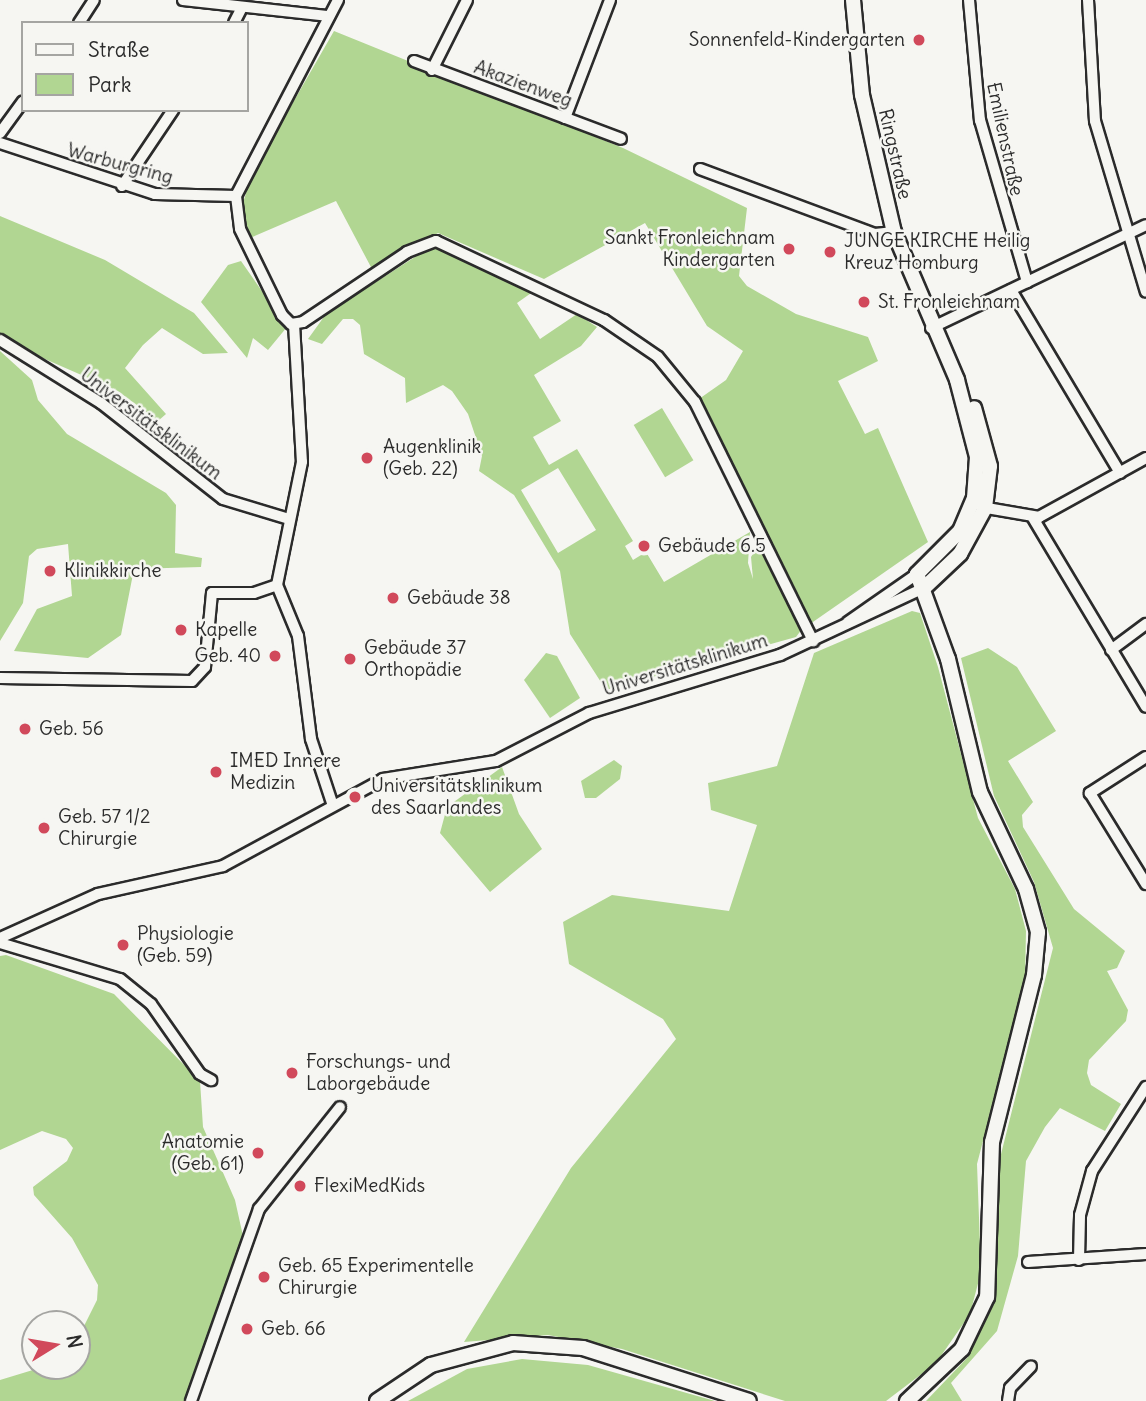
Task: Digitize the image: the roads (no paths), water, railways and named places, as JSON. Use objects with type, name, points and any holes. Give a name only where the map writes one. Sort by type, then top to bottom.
[{"type":"street","points":[[80,21],[94,0]]},
{"type":"street","points":[[183,0],[329,16]]},
{"type":"street","points":[[295,324],[282,315],[243,236],[236,196],[338,0]]},
{"type":"street","points":[[432,70],[467,0]]},
{"type":"street","points":[[565,118],[610,0]]},
{"type":"street","name":"Ringstraße","points":[[853,0],[862,95],[894,232],[931,328],[987,442],[978,506],[960,554],[924,588]]},
{"type":"street","name":"Emilienstraße","points":[[969,0],[980,120],[1027,282]]},
{"type":"street","points":[[1088,0],[1095,121],[1125,235],[1146,292]]},
{"type":"street","points":[[235,21],[242,7]]},
{"type":"street","name":"Akazienweg","points":[[414,61],[621,139]]},
{"type":"street","points":[[0,133],[21,104]]},
{"type":"street","points":[[122,186],[172,112]]},
{"type":"street","name":"Warburgring","points":[[0,143],[122,186],[173,197],[236,196]]},
{"type":"street","points":[[700,169],[875,234],[894,232]]},
{"type":"street","points":[[931,328],[1146,225]]},
{"type":"street","points":[[295,324],[407,252],[436,241],[540,285],[610,324],[658,358],[695,402],[813,641]]},
{"type":"street","points":[[1012,290],[1120,473]]},
{"type":"street","points":[[295,324],[302,462],[277,585],[298,636],[311,739],[332,803]]},
{"type":"street","name":"Universitätsklinikum","points":[[0,340],[100,403],[223,499],[289,519]]},
{"type":"street","points":[[978,506],[1032,518],[1146,458]]},
{"type":"street","name":"Ringstraße","points":[[917,574],[951,545],[978,506]]},
{"type":"street","points":[[1032,518],[1146,707]]},
{"type":"street","points":[[845,625],[917,574],[924,588],[980,792],[1026,889],[1038,932],[992,1142],[987,1297],[962,1349],[907,1401]]},
{"type":"street","points":[[0,678],[181,683],[202,674],[212,593],[254,593],[277,585]]},
{"type":"street","points":[[845,625],[924,588]]},
{"type":"street","points":[[1111,650],[1146,624]]},
{"type":"street","name":"Universitätsklinikum","points":[[0,940],[98,894],[223,866],[332,803],[391,777],[496,761],[632,696],[813,641],[845,625]]},
{"type":"street","points":[[1146,757],[1090,793],[1146,884]]},
{"type":"street","name":"Universitätsklinikum","points":[[0,940],[120,979],[151,1004],[200,1074],[211,1080]]},
{"type":"street","points":[[1079,1260],[1080,1215],[1093,1171],[1146,1087]]},
{"type":"street","points":[[191,1401],[259,1209],[340,1107]]},
{"type":"street","points":[[1028,1262],[1146,1254]]},
{"type":"street","points":[[377,1401],[431,1365],[513,1343],[583,1348],[749,1401]]},
{"type":"street","points":[[1008,1401],[1010,1388],[1031,1366]]},
{"type":"place","name":"Sonnenfeld-Kindergarten","points":[[919,40]]},
{"type":"place","name":"Sankt Fronleichnam Kindergarten","points":[[789,249]]},
{"type":"place","name":"JUNGE KIRCHE Heilig Kreuz Homburg","points":[[830,252]]},
{"type":"place","name":"St. Fronleichnam","points":[[864,302]]},
{"type":"place","name":"Augenklinik (Geb. 22)","points":[[367,458]]},
{"type":"place","name":"Gebäude 6.5","points":[[644,546]]},
{"type":"place","name":"Klinikkirche","points":[[50,571]]},
{"type":"place","name":"Gebäude 38","points":[[393,598]]},
{"type":"place","name":"Kapelle","points":[[181,630]]},
{"type":"place","name":"Geb. 40","points":[[275,656]]},
{"type":"place","name":"Gebäude 37 Orthopädie","points":[[350,659]]},
{"type":"place","name":"Geb. 56","points":[[25,729]]},
{"type":"place","name":"IMED Innere Medizin","points":[[216,772]]},
{"type":"place","name":"Universitätsklinikum des Saarlandes","points":[[355,797]]},
{"type":"place","name":"Geb. 57 1/2 Chirurgie","points":[[44,828]]},
{"type":"place","name":"Physiologie (Geb. 59)","points":[[123,945]]},
{"type":"place","name":"Forschungs- und Laborgebäude","points":[[292,1073]]},
{"type":"place","name":"Anatomie (Geb. 61)","points":[[258,1153]]},
{"type":"place","name":"FlexiMedKids","points":[[300,1186]]},
{"type":"place","name":"Geb. 65 Experimentelle Chirurgie","points":[[264,1277]]},
{"type":"place","name":"Geb. 66","points":[[247,1329]]}]
